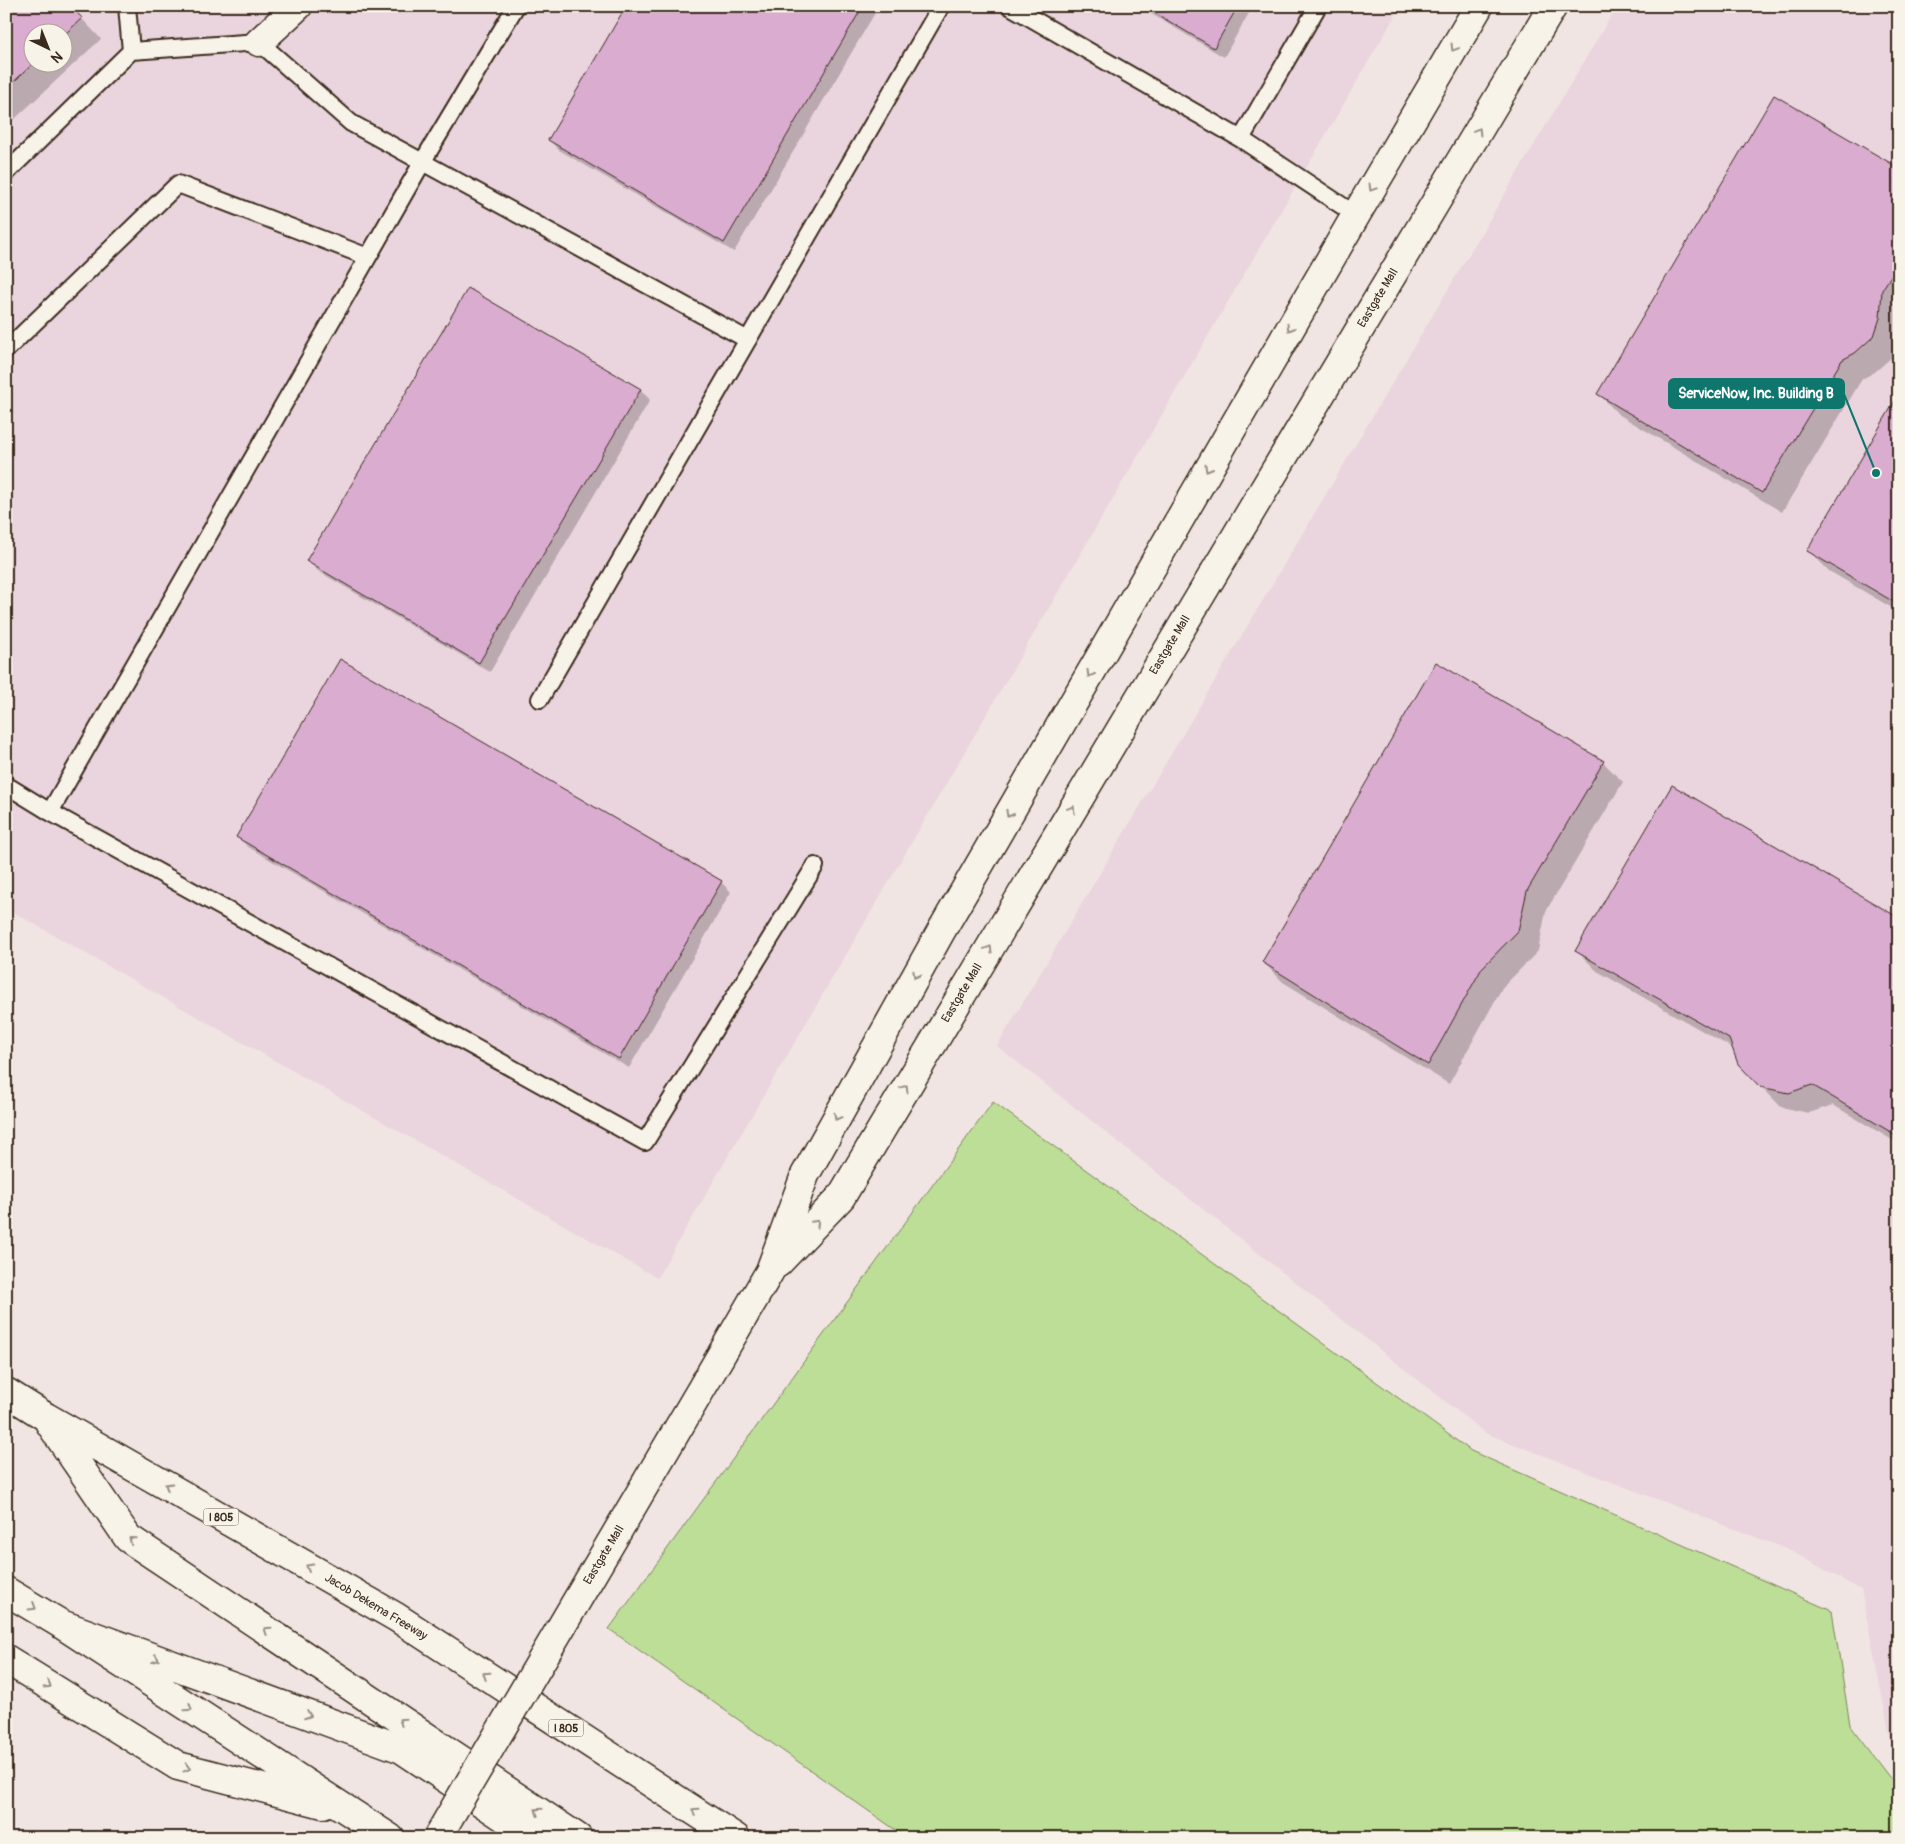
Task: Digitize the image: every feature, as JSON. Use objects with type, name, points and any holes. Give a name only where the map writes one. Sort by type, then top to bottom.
[{"type":"main road","points":[[259,42],[298,6]]},
{"type":"main road","name":"Eastgate Mall","points":[[437,1838],[770,1271],[805,1175],[940,932],[1479,6]]},
{"type":"main road","name":"Eastgate Mall","points":[[770,1271],[841,1197],[1553,6]]},
{"type":"main road","name":"Jacob Dekema Freeway","points":[[6,1392],[46,1417],[396,1617],[736,1838]]},
{"type":"main road","points":[[46,1417],[128,1538],[578,1838]]},
{"type":"main road","points":[[6,1591],[61,1624],[390,1838]]},
{"type":"main road","points":[[61,1624],[402,1749],[535,1838]]},
{"type":"main road","points":[[6,1659],[178,1766],[346,1811]]},
{"type":"lane","points":[[127,6],[131,51]]},
{"type":"lane","points":[[50,812],[422,162],[516,6]]},
{"type":"lane","points":[[540,699],[941,6]]},
{"type":"lane","points":[[1010,6],[1240,139],[1356,215]]},
{"type":"lane","points":[[1240,139],[1318,6]]},
{"type":"lane","points":[[6,173],[131,51],[259,42],[352,123],[748,340]]},
{"type":"lane","points":[[6,350],[178,184],[368,257]]},
{"type":"lane","points":[[6,785],[50,812],[645,1142],[814,866]]},
{"type":"shaded area","points":[[6,6],[1401,6],[657,1278],[6,908]]},
{"type":"shaded area","points":[[1617,6],[1899,6],[1899,1768],[1896,1767],[1861,1590],[1789,1550],[1485,1433],[997,1046]]},
{"type":"green space","points":[[993,1102],[1471,1451],[1832,1611],[1850,1725],[1899,1789],[1899,1838],[907,1838],[609,1629]]},
{"type":"building","points":[[6,6],[71,6],[82,18],[72,28],[72,22],[22,22],[22,72],[24,72],[6,89]]},
{"type":"building","points":[[626,6],[863,6],[724,243],[548,140]]},
{"type":"building","points":[[1143,6],[1238,6],[1214,48]]},
{"type":"building","points":[[1774,95],[1899,168],[1899,263],[1882,290],[1880,318],[1874,336],[1855,353],[1842,360],[1762,493],[1597,394]]},
{"type":"building","points":[[468,288],[641,389],[479,663],[306,561]]},
{"type":"building","points":[[1899,394],[1899,605],[1807,551]]},
{"type":"building","points":[[340,659],[722,881],[619,1059],[236,837]]},
{"type":"building","points":[[1436,662],[1604,761],[1527,891],[1518,931],[1482,968],[1428,1065],[1262,962]]},
{"type":"building","points":[[1672,785],[1899,918],[1899,1137],[1812,1085],[1789,1093],[1760,1087],[1738,1064],[1729,1039],[1575,951]]},
{"type":"place","name":"ServiceNow, Inc. Building B","points":[[1876,473]]}]
